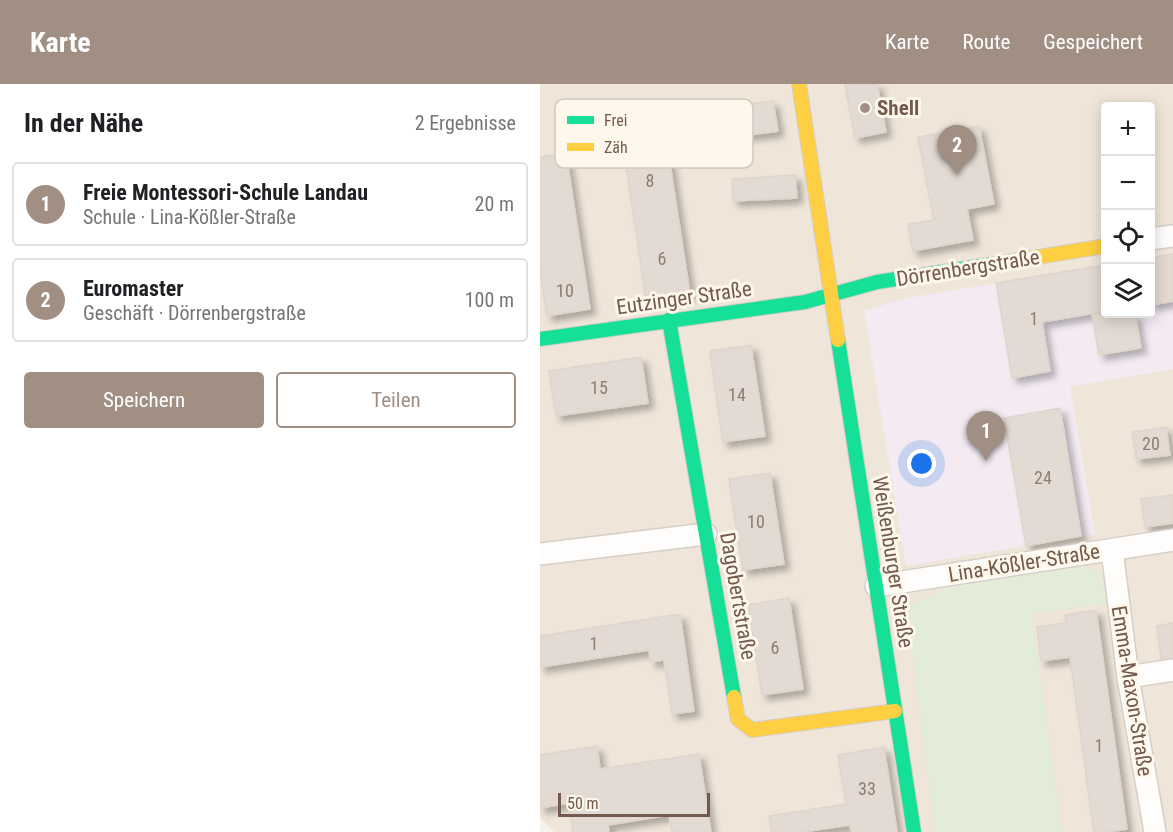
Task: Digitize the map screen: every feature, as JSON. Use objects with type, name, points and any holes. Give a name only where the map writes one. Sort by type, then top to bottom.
[{"type":"street","name":"Weißenburger Straße","points":[[799,84],[914,832]]},
{"type":"street","points":[[1155,239],[1173,236]]},
{"type":"street","name":"Dörrenbergstraße","points":[[832,296],[877,282],[1101,247]]},
{"type":"street","name":"Eutzinger Straße","points":[[540,339],[832,296]]},
{"type":"street","name":"Dagobertstraße","points":[[669,320],[736,712],[743,725],[752,730],[764,730],[895,711]]},
{"type":"street","points":[[540,554],[706,534]]},
{"type":"street","name":"Lina-Kößler-Straße","points":[[876,586],[1173,540]]},
{"type":"street","name":"Emma-Maxon-Straße","points":[[1112,550],[1128,676],[1155,832]]},
{"type":"street","points":[[1128,676],[1173,670]]},
{"type":"shaded area","points":[[540,84],[1173,84],[1173,832],[555,832],[540,818]]},
{"type":"shaded area","points":[[1173,254],[1173,369],[1070,387],[1095,534],[906,566],[864,311],[902,299],[1101,266],[1101,318],[1155,318],[1155,257]]},
{"type":"green space","points":[[1072,565],[1100,570],[1107,603],[1032,614],[1062,832],[935,832],[906,606],[951,587]]},
{"type":"building","name":"Shell","points":[[845,84],[877,84],[886,132],[855,138]]},
{"type":"building","points":[[773,101],[778,131],[753,135],[753,104]]},
{"type":"building","points":[[979,126],[994,204],[967,209],[973,240],[913,251],[908,224],[934,220],[918,137]]},
{"type":"building","points":[[555,155],[555,168],[568,168],[590,309],[547,316],[540,271],[540,157]]},
{"type":"building","points":[[627,168],[671,168],[690,294],[646,300]]},
{"type":"building","points":[[795,175],[797,198],[733,201],[732,179]]},
{"type":"building","points":[[1173,254],[1173,301],[1155,304],[1155,257]]},
{"type":"building","points":[[1101,266],[1101,312],[1042,322],[1050,371],[1012,378],[996,283]]},
{"type":"building","points":[[1092,314],[1101,314],[1101,318],[1136,318],[1141,348],[1099,355]]},
{"type":"building","points":[[751,345],[765,436],[723,442],[710,351]]},
{"type":"building","points":[[641,357],[648,403],[556,416],[549,371]]},
{"type":"building","points":[[1060,408],[1081,536],[1026,546],[1004,418]]},
{"type":"building","points":[[1166,427],[1170,455],[1136,459],[1132,432]]},
{"type":"building","points":[[770,473],[784,564],[743,570],[729,479]]},
{"type":"building","points":[[1173,495],[1173,523],[1145,527],[1141,499]]},
{"type":"building","points":[[789,598],[803,689],[762,695],[748,605]]},
{"type":"building","points":[[1096,610],[1127,829],[1107,832],[1094,832],[1070,657],[1041,661],[1037,627],[1066,623],[1065,615]]},
{"type":"building","points":[[680,614],[694,711],[672,714],[664,660],[651,662],[649,650],[540,667],[540,636]]},
{"type":"building","points":[[1173,623],[1173,658],[1161,659],[1157,626]]},
{"type":"building","points":[[597,746],[600,769],[699,754],[711,832],[672,832],[669,815],[608,825],[609,832],[573,832],[569,803],[540,808],[540,755]]},
{"type":"building","points":[[884,747],[897,832],[851,832],[850,825],[802,832],[772,832],[769,816],[846,804],[838,755]]},
{"type":"traffic: fast","points":[[540,339],[805,302],[877,282],[1013,261]]},
{"type":"traffic: fast","points":[[669,320],[734,697]]},
{"type":"traffic: fast","points":[[838,340],[914,832]]},
{"type":"traffic: slow","points":[[799,84],[838,340]]},
{"type":"traffic: slow","points":[[1013,261],[1101,247]]},
{"type":"traffic: slow","points":[[734,697],[738,719],[752,730],[895,711]]},
{"type":"place","name":"Shell","points":[[865,108]]},
{"type":"place","name":"Euromaster","points":[[957,175]]},
{"type":"place","name":"Freie Montessori-Schule Landau","points":[[986,461]]}]
